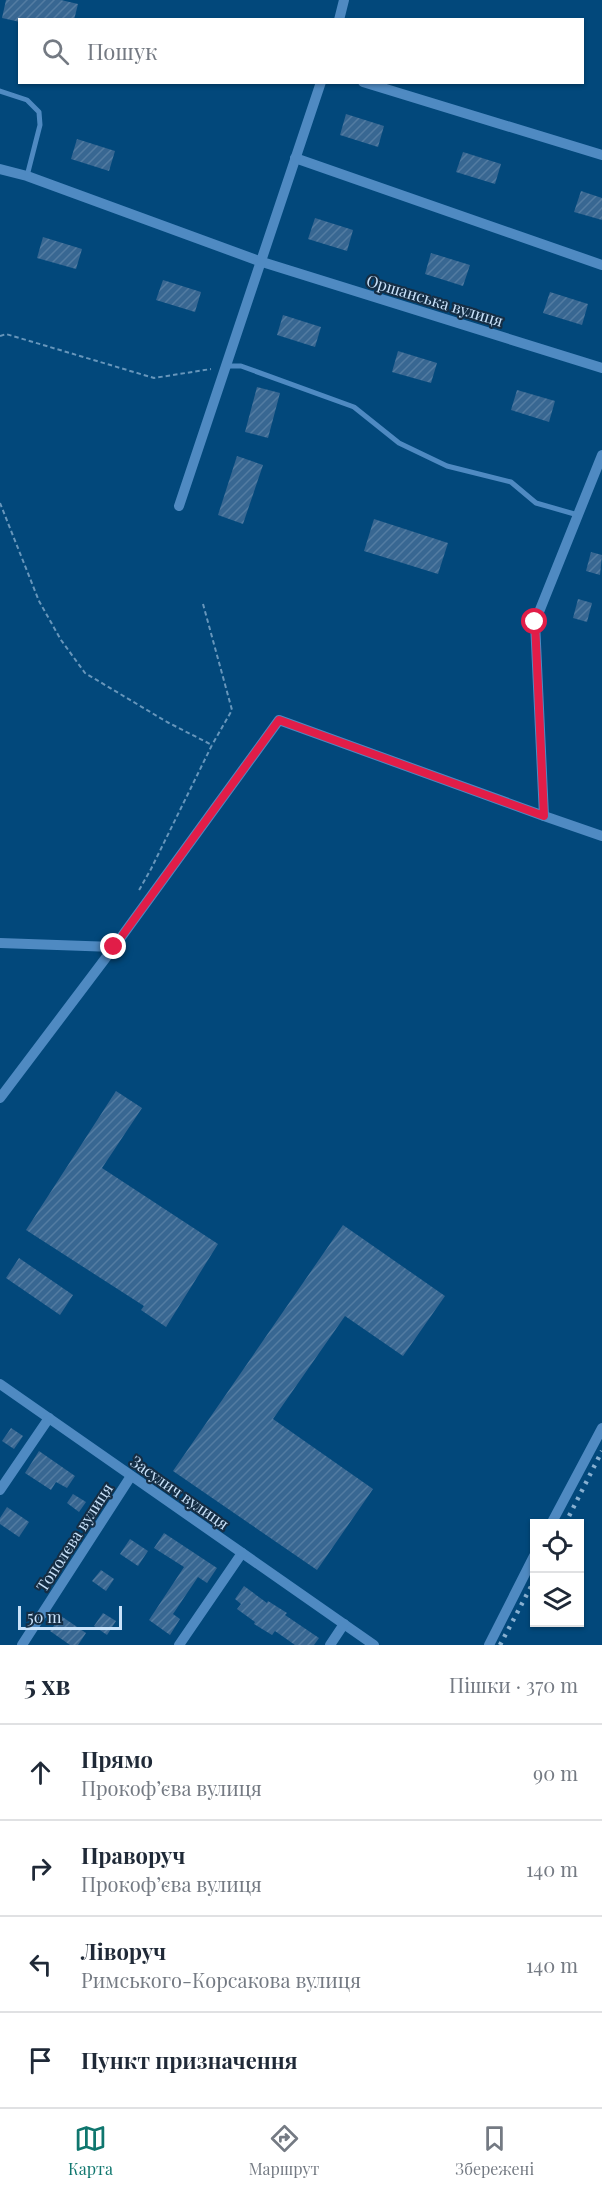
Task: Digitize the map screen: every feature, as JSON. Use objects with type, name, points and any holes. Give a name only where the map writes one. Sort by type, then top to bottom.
[{"type":"street","points":[[340,18],[344,0]]},
{"type":"street","points":[[179,506],[320,84]]},
{"type":"street","points":[[370,84],[602,155]]},
{"type":"street","points":[[295,158],[602,265]]},
{"type":"street","name":"Оршанська вулиця","points":[[0,169],[27,176],[260,261],[602,368]]},
{"type":"street","points":[[544,816],[535,622],[602,454]]},
{"type":"street","points":[[0,1098],[114,947],[279,720],[602,836]]},
{"type":"street","points":[[0,944],[114,947]]},
{"type":"street","name":"Засулич вулиця","points":[[0,1384],[374,1645]]},
{"type":"street","points":[[0,1490],[49,1418]]},
{"type":"street","points":[[555,1519],[602,1428]]},
{"type":"street","name":"Тополєва вулиця","points":[[22,1645],[131,1476]]},
{"type":"street","points":[[179,1645],[242,1553]]},
{"type":"street","points":[[489,1645],[530,1564]]},
{"type":"street","points":[[330,1645],[344,1624]]},
{"type":"lane","points":[[0,90],[27,100],[39,112],[40,125],[27,176]]},
{"type":"lane","points":[[225,366],[241,366],[354,407],[399,443],[447,466],[511,482],[536,503],[579,515]]},
{"type":"path","points":[[0,336],[6,334],[154,378],[198,373],[225,366]]},
{"type":"path","points":[[0,503],[39,601],[61,640],[85,673],[167,722],[212,745]]},
{"type":"path","points":[[136,894],[232,710],[203,604]]},
{"type":"building","points":[[6,0],[61,0],[78,4],[74,18],[18,18],[18,22],[2,18]]},
{"type":"building","points":[[346,114],[384,126],[378,147],[340,135]]},
{"type":"building","points":[[77,139],[115,151],[109,171],[71,159]]},
{"type":"building","points":[[463,152],[501,164],[495,184],[456,172]]},
{"type":"building","points":[[581,191],[602,198],[602,220],[574,212]]},
{"type":"building","points":[[315,218],[353,230],[347,251],[308,239]]},
{"type":"building","points":[[43,237],[82,249],[76,269],[37,258]]},
{"type":"building","points":[[431,253],[470,265],[463,286],[425,274]]},
{"type":"building","points":[[163,280],[201,292],[195,312],[156,300]]},
{"type":"building","points":[[550,292],[588,304],[582,325],[543,313]]},
{"type":"building","points":[[283,315],[321,327],[315,347],[277,335]]},
{"type":"building","points":[[398,351],[437,363],[431,383],[392,372]]},
{"type":"building","points":[[257,387],[280,393],[268,438],[245,432]]},
{"type":"building","points":[[517,390],[555,401],[549,422],[511,410]]},
{"type":"building","points":[[237,456],[263,465],[243,524],[218,515]]},
{"type":"building","points":[[374,519],[448,543],[438,574],[364,551]]},
{"type":"building","points":[[591,552],[602,555],[600,575],[586,571]]},
{"type":"building","points":[[578,599],[592,603],[587,622],[573,618]]},
{"type":"building","points":[[116,1091],[142,1108],[102,1168],[218,1244],[166,1327],[141,1310],[144,1306],[26,1230]]},
{"type":"building","points":[[343,1225],[445,1296],[403,1356],[345,1316],[273,1419],[373,1489],[317,1570],[173,1471]]},
{"type":"building","points":[[19,1258],[73,1295],[60,1315],[6,1278]]},
{"type":"building","points":[[11,1428],[23,1436],[14,1449],[2,1441]]},
{"type":"building","points":[[39,1451],[75,1476],[67,1488],[56,1482],[51,1490],[25,1473]]},
{"type":"building","points":[[73,1494],[86,1502],[79,1512],[67,1503]]},
{"type":"building","points":[[7,1507],[29,1522],[19,1537],[0,1524],[0,1518]]},
{"type":"building","points":[[164,1533],[217,1568],[207,1583],[198,1577],[173,1614],[180,1619],[170,1635],[149,1620],[184,1567],[154,1548]]},
{"type":"building","points":[[130,1539],[148,1551],[138,1566],[120,1554]]},
{"type":"building","points":[[101,1570],[114,1579],[106,1591],[92,1581]]},
{"type":"building","points":[[244,1586],[267,1603],[268,1601],[287,1613],[285,1615],[319,1638],[314,1645],[295,1645],[275,1631],[272,1635],[254,1624],[255,1622],[237,1609],[241,1604],[235,1599]]},
{"type":"building","points":[[103,1613],[116,1621],[107,1635],[94,1626]]},
{"type":"building","points":[[61,1616],[86,1633],[78,1645],[70,1645],[50,1631]]},
{"type":"railway","points":[[568,1519],[602,1451]]},
{"type":"railway","points":[[500,1645],[530,1589]]},
{"type":"route","points":[[114,947],[279,720],[544,816],[535,622]]}]
